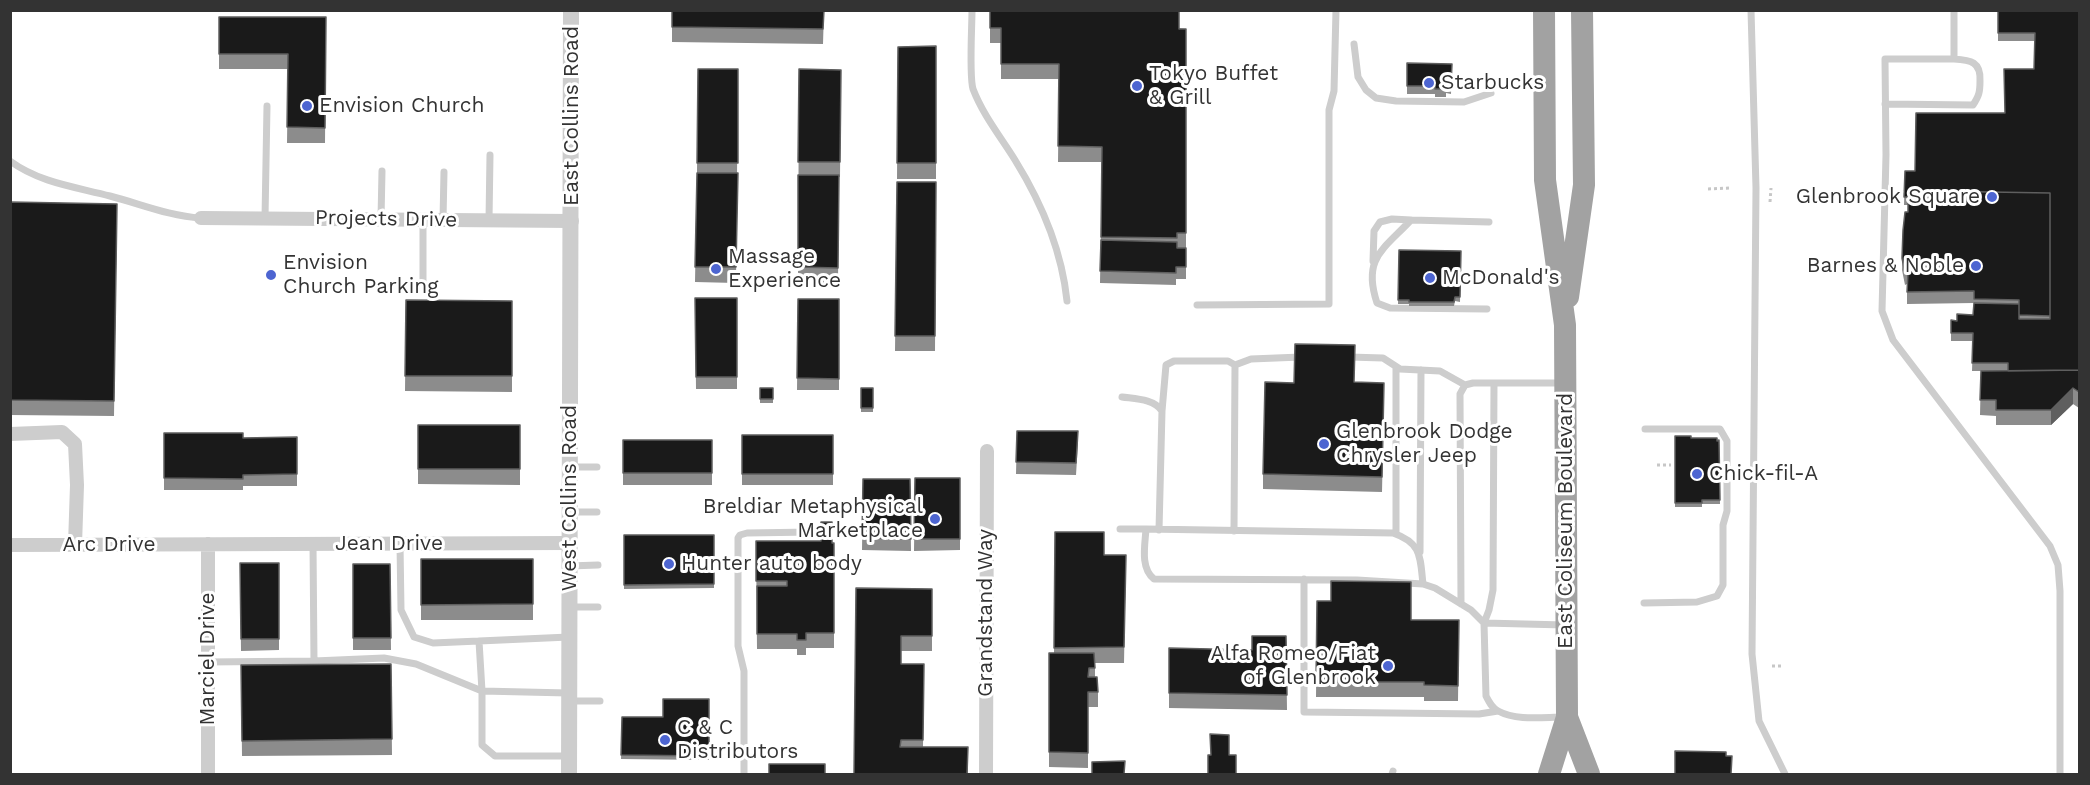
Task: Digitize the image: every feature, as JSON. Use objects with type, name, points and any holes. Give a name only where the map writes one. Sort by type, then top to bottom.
[{"type":"highway","name":"East Coliseum Boulevard","points":[[1544,10],[1545,180],[1564,326],[1565,383],[1567,717],[1549,774]]},
{"type":"highway","name":"East Coliseum Boulevard","points":[[1564,326],[1584,185],[1582,10]]},
{"type":"highway","name":"East Coliseum Boulevard","points":[[1567,717],[1589,774]]},
{"type":"street","name":"East Collins Road","points":[[572,10],[572,221]]},
{"type":"street","name":"Projects Drive","points":[[201,218],[572,221]]},
{"type":"street","name":"West Collins Road","points":[[569,774],[572,221]]},
{"type":"street","points":[[10,434],[62,432],[75,444],[77,485],[75,545]]},
{"type":"street","name":"Grandstand Way","points":[[986,774],[987,451]]},
{"type":"street","name":"Jean Drive","points":[[208,544],[569,543]]},
{"type":"street","name":"Arc Drive","points":[[10,545],[208,544]]},
{"type":"street","name":"Marciel Drive","points":[[207,774],[208,544]]},
{"type":"lane","points":[[972,10],[972,86],[988,121],[1016,162],[1047,223],[1065,278],[1067,301]]},
{"type":"lane","points":[[1197,304],[1329,304],[1329,110],[1334,91],[1336,10]]},
{"type":"lane","points":[[1751,10],[1756,188],[1752,654],[1759,720],[1785,774]]},
{"type":"lane","points":[[1954,10],[1954,58]]},
{"type":"lane","points":[[1354,44],[1358,77],[1366,90],[1376,98],[1396,101],[1464,102],[1491,93]]},
{"type":"lane","points":[[1885,104],[1973,105],[1980,95],[1980,71],[1975,64],[1954,58],[1885,59],[1882,311],[1893,340],[2050,546],[2058,565],[2060,774]]},
{"type":"lane","points":[[265,218],[267,106]]},
{"type":"lane","points":[[489,220],[490,155]]},
{"type":"lane","points":[[10,161],[51,182],[110,196],[180,217],[201,218]]},
{"type":"lane","points":[[381,219],[382,171]]},
{"type":"lane","points":[[443,220],[444,171]]},
{"type":"lane","points":[[1487,309],[1389,308],[1377,303],[1372,288],[1374,231],[1380,222],[1392,219],[1489,222]]},
{"type":"lane","points":[[423,220],[423,291]]},
{"type":"lane","points":[[1373,267],[1378,253],[1411,220]]},
{"type":"lane","points":[[1235,365],[1251,359],[1305,357]]},
{"type":"lane","points":[[1336,357],[1383,358],[1396,367],[1440,371],[1465,386]]},
{"type":"lane","points":[[1159,530],[1162,411],[1166,365],[1174,361],[1228,361],[1235,365]]},
{"type":"lane","points":[[1234,531],[1235,365]]},
{"type":"lane","points":[[1396,367],[1396,534]]},
{"type":"lane","points":[[1421,370],[1420,558],[1423,584]]},
{"type":"lane","points":[[1461,604],[1460,394],[1465,386],[1473,383],[1565,383]]},
{"type":"lane","points":[[1494,383],[1493,590],[1484,623],[1486,696],[1491,706],[1498,711],[1521,717],[1567,717]]},
{"type":"lane","points":[[1122,397],[1151,402],[1158,405],[1162,411]]},
{"type":"lane","points":[[1644,603],[1697,603],[1717,596],[1723,585],[1727,441],[1720,429],[1645,429]]},
{"type":"lane","points":[[570,467],[597,467]]},
{"type":"lane","points":[[570,512],[597,512]]},
{"type":"lane","points":[[1120,529],[1396,534],[1408,538],[1415,546],[1420,558]]},
{"type":"lane","points":[[1146,530],[1145,563],[1148,574],[1154,579],[1304,579],[1423,584],[1435,588],[1471,610],[1484,623],[1566,626]]},
{"type":"lane","points":[[744,774],[744,670],[738,646],[737,541],[743,533],[812,532]]},
{"type":"lane","points":[[313,544],[314,661]]},
{"type":"lane","points":[[400,544],[401,610],[414,637],[433,643],[569,637]]},
{"type":"lane","points":[[569,566],[598,565]]},
{"type":"lane","points":[[1304,579],[1304,712],[1479,714],[1498,711]]},
{"type":"lane","points":[[569,607],[598,607]]},
{"type":"lane","points":[[479,641],[482,745],[495,756],[569,756]]},
{"type":"lane","points":[[207,662],[384,658],[416,664],[482,691],[600,701]]},
{"type":"path","points":[[1708,189],[1730,188]]},
{"type":"path","points":[[1770,202],[1771,188]]},
{"type":"path","points":[[1657,465],[1671,465]]},
{"type":"path","points":[[1772,666],[1784,666]]},
{"type":"building","points":[[672,10],[824,10],[823,29],[672,27]]},
{"type":"building","points":[[990,10],[1179,10],[1179,29],[1186,29],[1186,233],[1177,233],[1177,238],[1101,237],[1102,147],[1058,146],[1059,64],[1001,64],[1001,28],[990,28]]},
{"type":"building","name":"Glenbrook Square","points":[[1998,10],[2079,10],[2079,370],[2008,371],[2008,363],[1972,363],[1973,333],[1951,333],[1951,320],[1957,321],[1957,314],[1973,315],[1974,303],[2019,304],[2019,319],[2050,319],[2050,193],[1930,191],[1930,194],[1908,193],[1908,197],[1904,197],[1905,171],[1915,171],[1916,113],[2005,113],[2004,69],[2034,69],[2035,33],[1998,33]]},
{"type":"building","name":"Envision Church","points":[[219,17],[326,17],[325,128],[287,127],[288,54],[219,54]]},
{"type":"building","points":[[936,46],[936,163],[897,163],[898,47]]},
{"type":"building","name":"Starbucks","points":[[1407,63],[1452,64],[1451,86],[1445,85],[1446,89],[1435,89],[1435,86],[1407,86]]},
{"type":"building","points":[[698,69],[738,69],[738,163],[697,163]]},
{"type":"building","points":[[799,69],[841,70],[840,162],[798,162]]},
{"type":"building","points":[[697,173],[738,173],[736,267],[695,267]]},
{"type":"building","points":[[798,175],[839,175],[838,268],[798,267]]},
{"type":"building","points":[[897,182],[936,182],[935,336],[895,336]]},
{"type":"building","name":"Barnes & Noble","points":[[1930,191],[2050,193],[2050,316],[2019,315],[2019,300],[1974,299],[1974,291],[1907,292],[1908,273],[1905,273],[1902,258],[1908,193],[1930,194]]},
{"type":"building","points":[[10,202],[117,204],[114,401],[10,400]]},
{"type":"building","points":[[1101,240],[1177,242],[1177,248],[1186,248],[1186,267],[1176,267],[1176,273],[1100,271]]},
{"type":"building","name":"McDonald's","points":[[1399,250],[1461,251],[1460,297],[1455,297],[1454,302],[1398,300]]},
{"type":"building","points":[[695,298],[737,298],[737,377],[696,377]]},
{"type":"building","points":[[798,299],[839,299],[839,379],[797,378]]},
{"type":"building","points":[[406,300],[512,301],[512,376],[405,376]]},
{"type":"building","name":"Glenbrook Dodge Chrysler Jeep","points":[[1295,344],[1355,345],[1354,382],[1384,383],[1382,477],[1263,474],[1265,382],[1294,383]]},
{"type":"building","points":[[2079,370],[2079,392],[2073,388],[2051,410],[1996,410],[1996,400],[1980,400],[1981,371]]},
{"type":"building","points":[[760,388],[773,388],[773,399],[760,399]]},
{"type":"building","points":[[861,388],[873,388],[873,408],[861,408]]},
{"type":"building","points":[[418,425],[520,425],[520,469],[418,469]]},
{"type":"building","points":[[1017,431],[1078,431],[1076,463],[1016,462]]},
{"type":"building","points":[[164,433],[243,433],[243,438],[297,437],[297,474],[243,475],[243,479],[164,478]]},
{"type":"building","points":[[742,435],[833,435],[833,474],[742,474]]},
{"type":"building","name":"Chick-fil-A","points":[[1675,436],[1717,438],[1717,441],[1719,440],[1720,500],[1675,503]]},
{"type":"building","points":[[623,440],[712,440],[712,473],[623,473]]},
{"type":"building","points":[[915,478],[960,478],[960,539],[914,539]]},
{"type":"building","points":[[863,479],[910,479],[911,539],[862,538]]},
{"type":"building","points":[[821,522],[832,522],[834,633],[806,633],[806,640],[797,640],[797,634],[757,634],[757,586],[787,586],[787,581],[756,581],[756,541],[821,541]]},
{"type":"building","points":[[1055,532],[1104,532],[1104,555],[1126,555],[1124,647],[1054,648]]},
{"type":"building","name":"Hunter auto body","points":[[624,535],[714,535],[714,584],[624,585]]},
{"type":"building","points":[[421,559],[533,559],[533,604],[421,605]]},
{"type":"building","points":[[240,563],[279,563],[279,639],[241,639]]},
{"type":"building","points":[[353,564],[390,564],[391,638],[353,638]]},
{"type":"building","name":"Alfa Romeo/Fiat of Glenbrook","points":[[1331,581],[1411,582],[1411,620],[1459,620],[1458,686],[1424,685],[1424,682],[1316,682],[1317,601],[1331,601]]},
{"type":"building","points":[[856,588],[932,589],[932,636],[901,636],[901,664],[924,664],[923,740],[901,740],[900,747],[968,747],[967,774],[854,774]]},
{"type":"building","points":[[1252,636],[1286,636],[1287,695],[1169,693],[1169,648],[1252,650]]},
{"type":"building","points":[[1049,653],[1094,653],[1095,668],[1089,668],[1088,677],[1097,677],[1098,692],[1088,692],[1088,753],[1049,752]]},
{"type":"building","points":[[391,664],[392,739],[242,741],[241,665]]},
{"type":"building","name":"C & C Distributors","points":[[663,699],[709,699],[709,756],[621,755],[622,717],[663,717]]},
{"type":"building","points":[[1210,734],[1229,735],[1229,755],[1236,755],[1236,774],[1208,774],[1208,755],[1211,755]]},
{"type":"building","points":[[1675,751],[1726,752],[1726,756],[1732,756],[1731,774],[1675,774]]},
{"type":"building","points":[[1125,761],[1124,774],[1092,774],[1092,762]]},
{"type":"building","points":[[769,764],[825,764],[825,774],[769,774]]},
{"type":"place","name":"Starbucks","points":[[1429,83]]},
{"type":"place","name":"Tokyo Buffet & Grill","points":[[1137,86]]},
{"type":"place","name":"Envision Church","points":[[307,106]]},
{"type":"place","name":"Glenbrook Square","points":[[1992,197]]},
{"type":"place","name":"Barnes & Noble","points":[[1976,266]]},
{"type":"place","name":"Massage Experience","points":[[716,269]]},
{"type":"place","name":"Envision Church Parking","points":[[271,275]]},
{"type":"place","name":"McDonald's","points":[[1430,278]]},
{"type":"place","name":"Glenbrook Dodge Chrysler Jeep","points":[[1324,444]]},
{"type":"place","name":"Chick-fil-A","points":[[1697,474]]},
{"type":"place","name":"Breldiar Metaphysical Marketplace","points":[[935,519]]},
{"type":"place","name":"Hunter auto body","points":[[669,564]]},
{"type":"place","name":"Alfa Romeo/Fiat of Glenbrook","points":[[1388,666]]},
{"type":"place","name":"C & C Distributors","points":[[665,740]]}]
